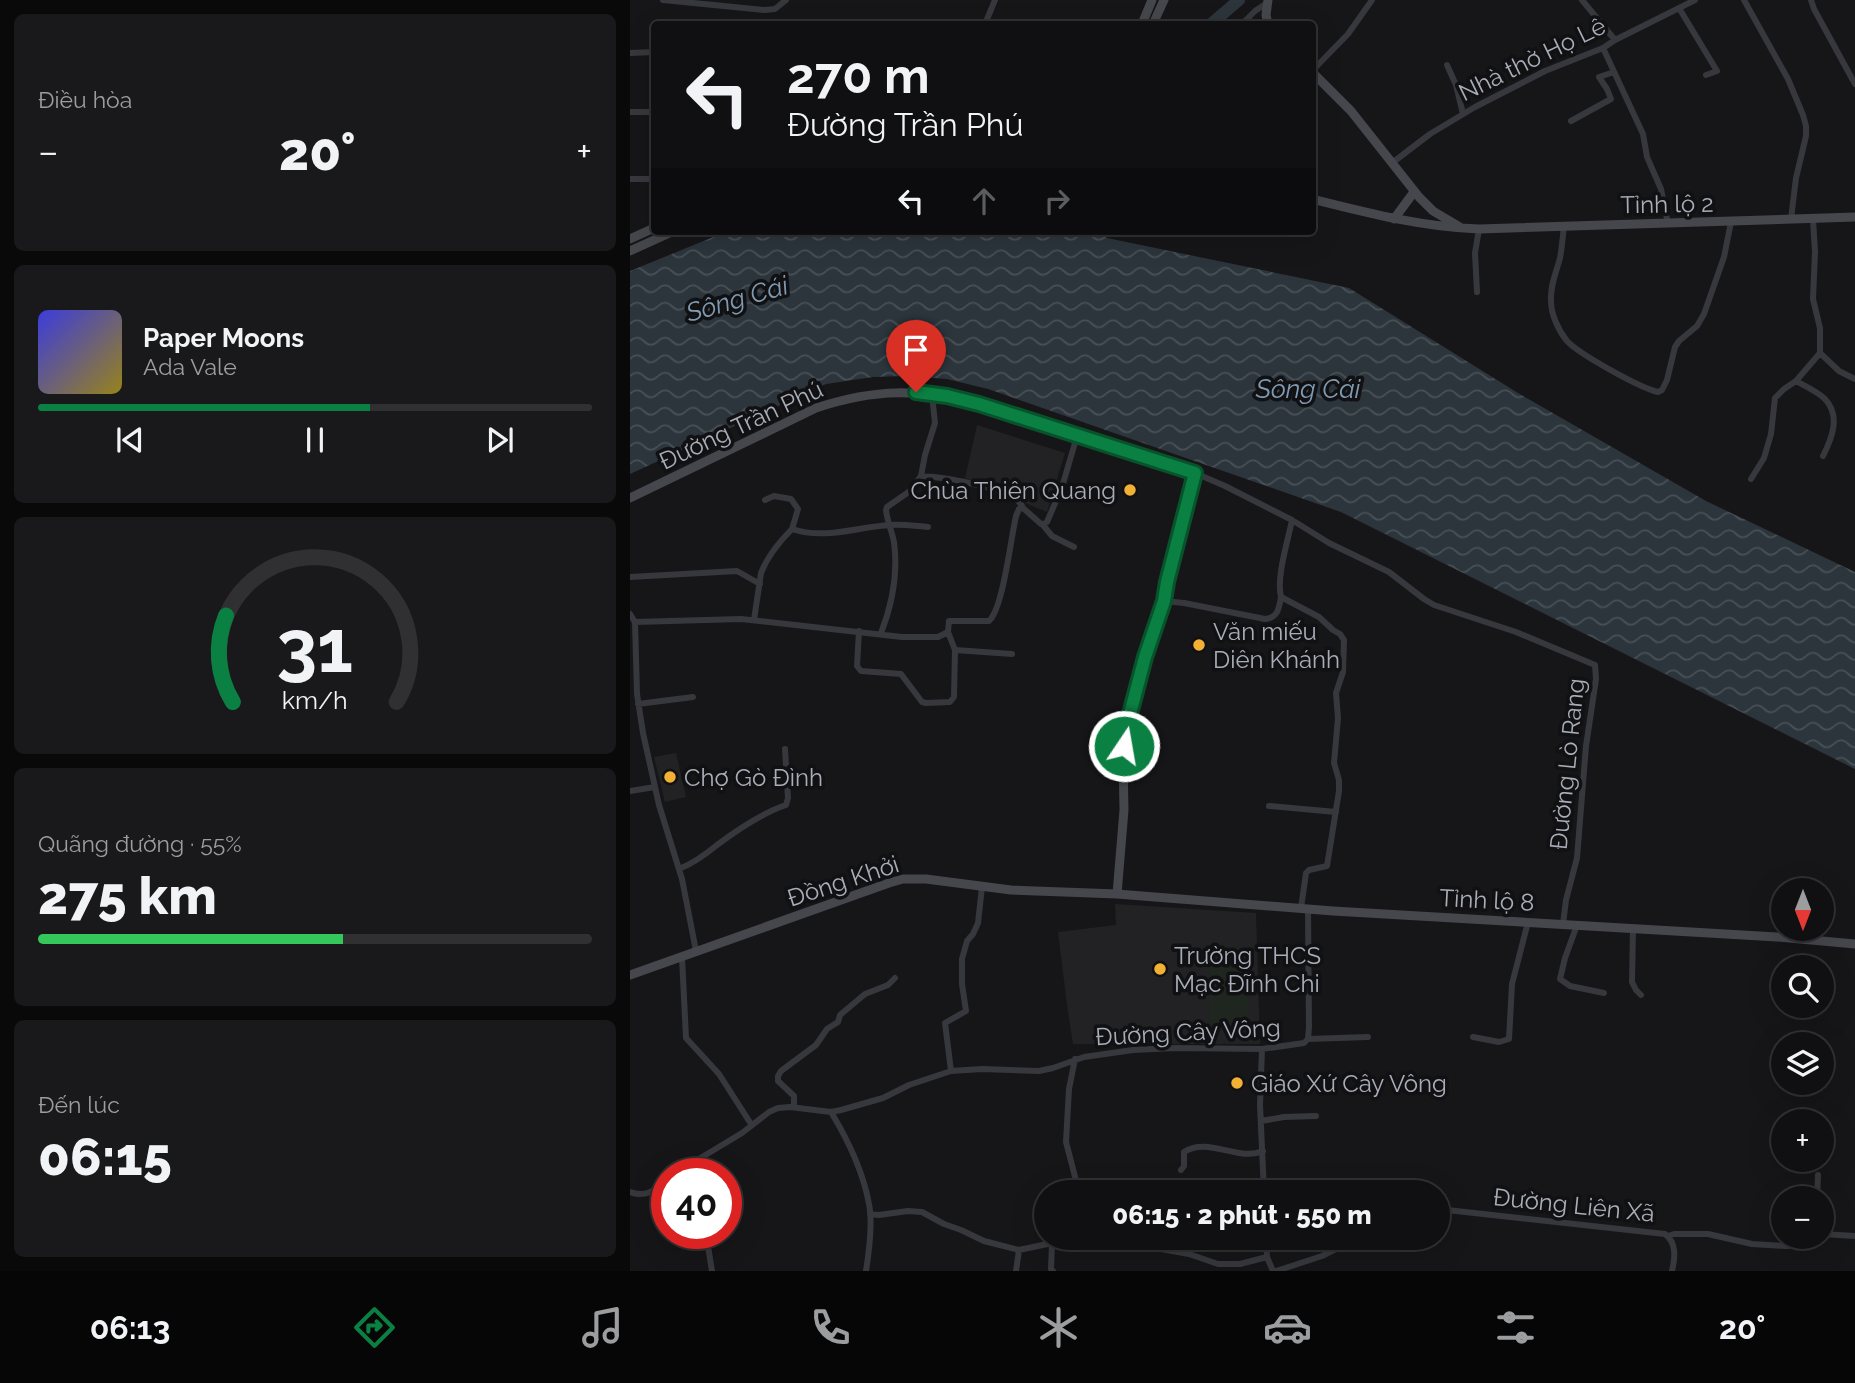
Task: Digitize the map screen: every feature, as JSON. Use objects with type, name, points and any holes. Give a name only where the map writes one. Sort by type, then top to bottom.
[{"type":"main road","points":[[1143,21],[1152,0]]},
{"type":"main road","points":[[1154,21],[1164,0]]},
{"type":"main road","points":[[1267,1],[1267,21]]},
{"type":"main road","points":[[1316,76],[1351,111],[1414,192],[1433,211],[1463,229]]},
{"type":"main road","points":[[1394,219],[1414,192]]},
{"type":"main road","name":"Tỉnh lộ 2","points":[[1316,200],[1394,219],[1463,229],[1855,217]]},
{"type":"main road","points":[[630,239],[651,229]]},
{"type":"main road","points":[[630,251],[665,235]]},
{"type":"main road","name":"Đường Trần Phú","points":[[630,498],[816,408],[872,394],[916,392],[979,404],[1195,473]]},
{"type":"main road","points":[[1117,894],[1124,810],[1125,733],[1145,657],[1164,601],[1195,473]]},
{"type":"main road","name":"Đồng Khởi","points":[[630,975],[902,879],[942,880],[982,887],[1038,891],[1117,894]]},
{"type":"main road","name":"Tỉnh lộ 8","points":[[1117,894],[1855,944]]},
{"type":"street","points":[[663,0],[765,10],[775,9],[785,2]]},
{"type":"street","points":[[986,21],[995,0]]},
{"type":"street","points":[[1316,68],[1348,34],[1372,0]]},
{"type":"street","points":[[1582,0],[1615,40]]},
{"type":"street","name":"Nhà thờ Họ Lê","points":[[1392,163],[1430,134],[1463,114],[1545,72],[1603,48],[1695,0]]},
{"type":"street","points":[[1744,0],[1788,79],[1804,115],[1806,136],[1796,178],[1791,219]]},
{"type":"street","points":[[1811,0],[1855,84]]},
{"type":"street","points":[[1245,21],[1267,1]]},
{"type":"street","points":[[1679,8],[1717,72],[1706,75]]},
{"type":"street","points":[[1603,48],[1643,134],[1647,157],[1661,189],[1668,224]]},
{"type":"street","points":[[630,52],[651,52]]},
{"type":"street","points":[[1447,65],[1463,114]]},
{"type":"street","points":[[1571,121],[1611,99],[1608,89],[1599,77],[1614,72]]},
{"type":"street","points":[[630,112],[651,112]]},
{"type":"street","points":[[630,179],[651,179]]},
{"type":"street","points":[[1751,480],[1764,458],[1771,434],[1775,398],[1796,381],[1820,353],[1820,328],[1813,299],[1813,219]]},
{"type":"street","points":[[1564,225],[1562,248],[1550,299],[1551,311],[1564,336],[1573,346],[1601,364],[1658,392],[1667,380],[1675,347],[1697,326],[1704,314],[1724,257],[1731,222]]},
{"type":"street","points":[[1477,292],[1475,253],[1479,229]]},
{"type":"street","points":[[1820,353],[1839,371],[1855,379]]},
{"type":"street","points":[[1796,381],[1825,399],[1833,412],[1834,433],[1823,456]]},
{"type":"street","points":[[881,633],[895,574],[895,550],[886,515],[887,507],[910,491],[921,476],[935,424],[932,395]]},
{"type":"street","points":[[1043,525],[1047,522],[1062,487],[1077,436]]},
{"type":"street","points":[[1164,601],[1269,619],[1276,616],[1282,597],[1280,583],[1292,520],[1195,473]]},
{"type":"street","points":[[921,476],[956,480],[1017,499],[1052,536],[1074,547]]},
{"type":"street","points":[[754,621],[761,573],[778,543],[792,529],[798,509],[791,499],[774,496],[765,500]]},
{"type":"street","points":[[859,631],[859,669],[864,672],[901,674],[922,702],[946,703],[953,699],[955,650],[948,632],[948,623],[951,620],[989,621],[995,615],[1016,516],[1019,509],[1023,508]]},
{"type":"street","name":"Đường Lò Rang","points":[[1292,520],[1389,572],[1424,599],[1516,632],[1595,665],[1596,679],[1586,746],[1577,859],[1566,900],[1563,924]]},
{"type":"street","points":[[792,529],[811,534],[828,534],[890,525],[928,527]]},
{"type":"street","points":[[630,576],[737,571],[760,584]]},
{"type":"street","points":[[1269,806],[1336,811],[1339,785],[1334,763],[1338,709],[1336,693],[1343,672],[1344,640],[1319,617],[1282,597]]},
{"type":"street","points":[[630,614],[635,622],[633,688],[655,787],[679,869],[696,951]]},
{"type":"street","points":[[635,622],[727,619],[902,636],[938,637],[948,632]]},
{"type":"street","points":[[955,650],[1012,654]]},
{"type":"street","points":[[638,704],[694,696]]},
{"type":"street","points":[[679,869],[702,858],[752,822],[786,805],[788,798],[785,749]]},
{"type":"street","points":[[630,791],[655,787]]},
{"type":"street","name":"Đường Cây Vông","points":[[701,1158],[778,1108],[794,1107],[831,1112],[871,1102],[920,1080],[951,1071],[1039,1071],[1075,1059],[1133,1050],[1262,1049],[1301,1044],[1308,1039],[1309,1027],[1305,908],[1308,871],[1324,867],[1328,863],[1336,811]]},
{"type":"street","points":[[951,1071],[945,1023],[966,1011],[962,959],[967,941],[976,929],[982,887]]},
{"type":"street","points":[[1472,1037],[1499,1041],[1509,1039],[1512,984],[1528,922]]},
{"type":"street","points":[[1577,925],[1560,979],[1570,986],[1604,993]]},
{"type":"street","points":[[1633,928],[1632,982],[1641,995]]},
{"type":"street","points":[[682,957],[686,1038],[719,1074],[751,1124]]},
{"type":"street","points":[[794,1107],[795,1099],[778,1081],[781,1071],[816,1045],[827,1029],[838,1022],[844,1011],[865,994],[888,985],[895,978]]},
{"type":"street","points":[[1308,1039],[1368,1037]]},
{"type":"street","points":[[1262,1049],[1264,1180]]},
{"type":"street","points":[[1075,1059],[1069,1089],[1066,1142],[1076,1180]]},
{"type":"street","points":[[831,1112],[856,1160],[869,1203],[866,1271]]},
{"type":"street","points":[[1261,1121],[1316,1116]]},
{"type":"street","points":[[1181,1170],[1184,1166],[1184,1152],[1191,1147],[1244,1154],[1263,1151]]},
{"type":"street","points":[[1817,1186],[1818,1175]]},
{"type":"street","points":[[630,1192],[640,1195],[651,1192]]},
{"type":"street","name":"Đường Liên Xã","points":[[1450,1210],[1660,1233],[1673,1242],[1672,1271]]},
{"type":"street","points":[[870,1214],[922,1212],[984,1241],[1019,1250],[1034,1247]]},
{"type":"street","points":[[1668,1236],[1708,1234],[1771,1245]]},
{"type":"street","points":[[1834,1235],[1855,1236]]},
{"type":"street","points":[[708,1249],[712,1271]]},
{"type":"street","points":[[1016,1271],[1019,1250]]},
{"type":"street","points":[[1052,1250],[1053,1271]]},
{"type":"street","points":[[1168,1250],[1218,1264],[1240,1264],[1267,1257]]},
{"type":"street","points":[[1267,1250],[1274,1271],[1334,1250]]},
{"type":"shaded area","points":[[977,425],[1065,453],[1047,512],[965,478]]},
{"type":"shaded area","name":"Chợ Gò Đình","points":[[676,753],[686,797],[665,802],[654,757]]},
{"type":"shaded area","name":"Trường THCS Mạc Đĩnh Chi","points":[[1115,904],[1256,913],[1260,1044],[1073,1044],[1058,932],[1116,925]]},
{"type":"shaded area","points":[[1209,948],[1247,948],[1248,1023],[1210,1024]]},
{"type":"water","name":"Sông Cái","points":[[718,235],[1105,235],[1107,238],[1349,288],[1518,393],[1706,501],[1855,572],[1855,769],[1341,512],[988,389],[947,379],[873,377],[826,384],[630,474],[630,271]]},
{"type":"waterway","points":[[1214,21],[1239,0]]},
{"type":"place","name":"Chùa Thiên Quang","points":[[1130,490]]},
{"type":"place","name":"Văn miếu Diên Khánh","points":[[1199,645]]},
{"type":"place","name":"Chợ Gò Đình","points":[[670,777]]},
{"type":"place","name":"Trường THCS Mạc Đĩnh Chi","points":[[1160,969]]},
{"type":"place","name":"Giáo Xứ Cây Vông","points":[[1237,1083]]},
{"type":"route","points":[[916,392],[979,404],[1195,473],[1164,601],[1145,657],[1125,733],[1124,746]]}]
